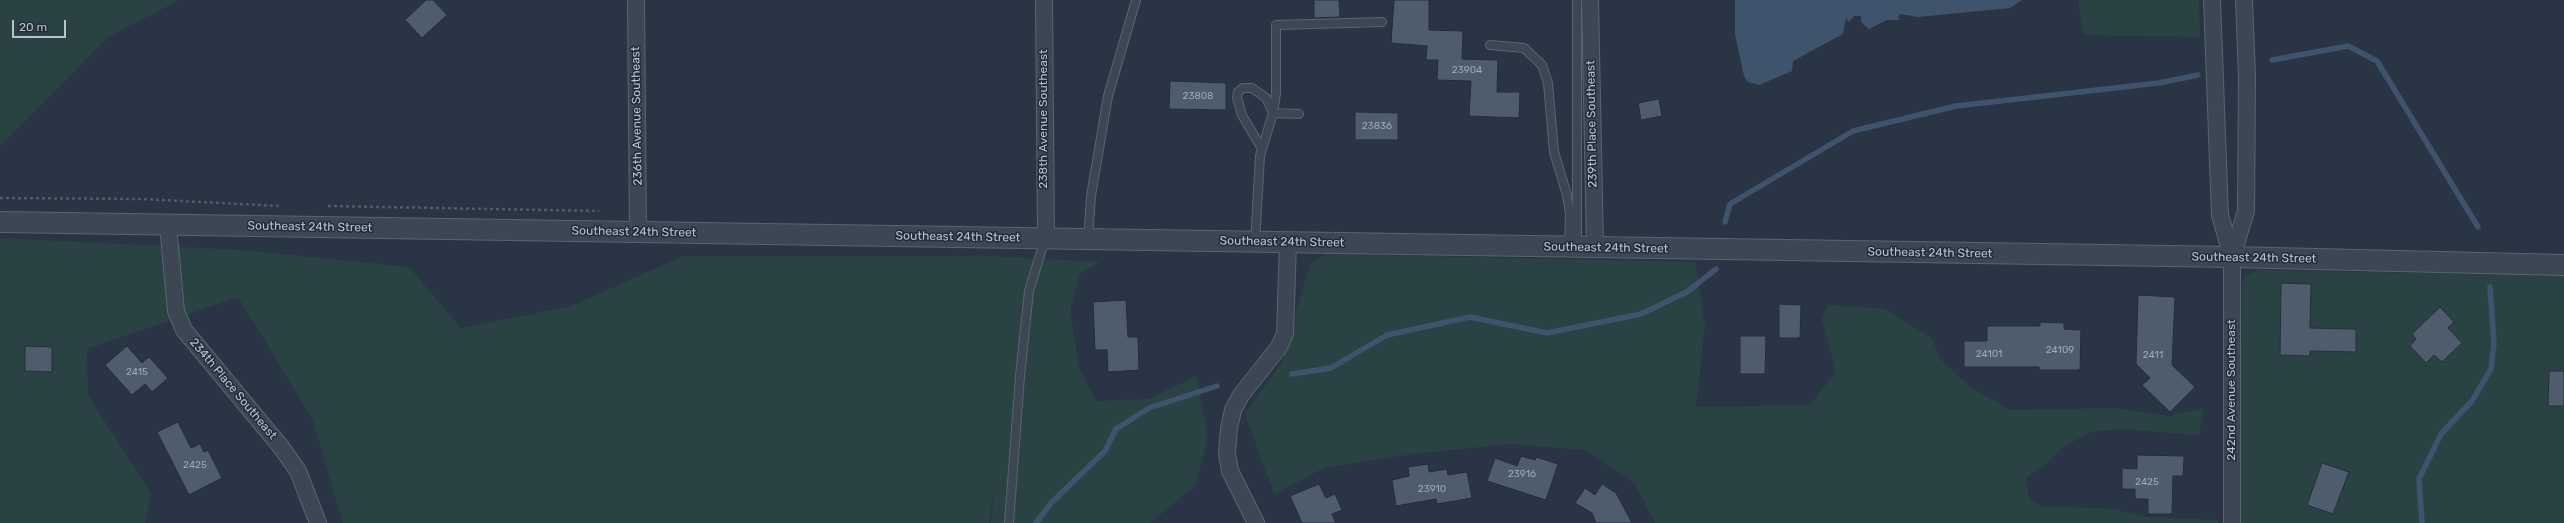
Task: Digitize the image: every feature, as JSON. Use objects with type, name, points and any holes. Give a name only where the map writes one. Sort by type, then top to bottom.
[{"type":"street","name":"236th Avenue Southeast","points":[[636,0],[638,232]]},
{"type":"street","name":"238th Avenue Southeast","points":[[1044,0],[1046,238]]},
{"type":"street","name":"239th Place Southeast","points":[[1580,248],[1590,0]]},
{"type":"street","name":"242nd Avenue Southeast","points":[[2212,0],[2220,215],[2232,257],[2232,523]]},
{"type":"street","name":"242nd Avenue Southeast","points":[[2232,257],[2246,211],[2247,77],[2244,0]]},
{"type":"street","name":"Southeast 24th Street","points":[[0,222],[1088,238],[1580,248],[2232,257],[2564,265]]},
{"type":"street","name":"234th Place Southeast","points":[[168,225],[176,312],[184,330],[281,447],[298,471],[318,523]]},
{"type":"street","points":[[1256,523],[1230,471],[1227,452],[1229,428],[1233,410],[1241,395],[1279,347],[1285,334],[1288,242]]},
{"type":"lane","points":[[1088,238],[1090,196],[1108,96],[1136,0]]},
{"type":"lane","points":[[1577,0],[1580,248]]},
{"type":"lane","points":[[1256,242],[1260,156],[1273,113],[1276,93],[1276,25],[1382,22]]},
{"type":"lane","points":[[1490,45],[1524,48],[1542,65],[1548,83],[1554,152],[1567,195],[1570,214],[1580,248]]},
{"type":"lane","points":[[1262,149],[1242,115],[1237,98],[1238,92],[1243,88],[1258,91],[1266,98],[1273,113]]},
{"type":"lane","points":[[1273,113],[1299,114]]},
{"type":"lane","points":[[1009,523],[1020,376],[1029,291],[1046,238]]},
{"type":"path","points":[[0,198],[142,199],[288,206]]},
{"type":"path","points":[[326,206],[604,211]]},
{"type":"green space","points":[[0,0],[180,0],[109,36],[0,146]]},
{"type":"green space","points":[[2078,0],[2199,0],[2200,37],[2083,35]]},
{"type":"green space","points":[[0,238],[242,250],[409,267],[461,328],[572,306],[683,256],[991,256],[1100,262],[1080,273],[1070,309],[1079,368],[1096,401],[1148,399],[1197,376],[1208,438],[1195,486],[1150,523],[991,523],[994,491],[989,523],[343,523],[312,418],[238,297],[87,349],[88,395],[151,494],[145,523],[0,523]]},
{"type":"green space","points":[[1326,254],[1695,262],[1705,325],[1696,407],[1810,405],[1836,372],[1822,319],[1828,305],[1884,309],[1932,338],[1940,359],[1973,389],[2011,410],[2115,408],[2170,416],[2204,408],[2199,435],[2121,429],[2090,432],[2064,447],[2039,470],[2026,477],[2029,499],[2042,506],[2113,509],[2146,517],[2218,520],[2218,523],[1655,523],[1634,482],[1586,450],[1509,444],[1413,454],[1324,468],[1274,494],[1245,414],[1282,362],[1310,264]]},
{"type":"green space","points":[[2259,270],[2564,276],[2564,523],[2239,523],[2242,282],[2246,275]]},
{"type":"water","points":[[1735,0],[2022,0],[2010,8],[1918,17],[1900,14],[1898,17],[1900,20],[1887,20],[1869,29],[1861,22],[1861,16],[1854,16],[1849,22],[1846,18],[1843,34],[1793,61],[1792,71],[1759,85],[1748,82],[1744,76],[1735,35]]},
{"type":"building","points":[[426,0],[433,0],[447,15],[422,38],[405,20]]},
{"type":"building","points":[[1314,0],[1339,0],[1340,17],[1314,18]]},
{"type":"building","points":[[1394,0],[1429,0],[1429,30],[1463,31],[1462,59],[1498,60],[1497,92],[1520,92],[1519,118],[1469,116],[1471,81],[1437,80],[1438,60],[1426,60],[1427,46],[1391,43]]},
{"type":"building","points":[[1170,81],[1226,83],[1226,110],[1169,109]]},
{"type":"building","points":[[1659,99],[1662,116],[1641,120],[1638,103]]},
{"type":"building","points":[[1355,112],[1398,113],[1398,140],[1355,140]]},
{"type":"building","points":[[2281,283],[2311,284],[2310,328],[2356,329],[2356,352],[2310,351],[2310,356],[2280,355]]},
{"type":"building","points":[[2138,295],[2175,297],[2172,365],[2195,387],[2170,412],[2142,385],[2150,378],[2136,364]]},
{"type":"building","points":[[1126,300],[1128,337],[1138,337],[1139,370],[1108,372],[1107,350],[1095,350],[1093,302]]},
{"type":"building","points":[[1779,304],[1801,305],[1800,338],[1779,338]]},
{"type":"building","points":[[2440,307],[2454,322],[2448,328],[2462,343],[2442,362],[2434,355],[2426,363],[2410,346],[2416,339],[2412,334]]},
{"type":"building","points":[[2040,322],[2064,323],[2064,329],[2081,330],[2080,370],[2039,370],[2039,367],[1964,367],[1964,341],[1987,341],[1987,326],[2040,326]]},
{"type":"building","points":[[1740,336],[1766,336],[1765,374],[1740,374]]},
{"type":"building","points":[[25,346],[52,347],[52,372],[25,371]]},
{"type":"building","points":[[127,346],[142,363],[149,357],[168,378],[152,392],[145,384],[132,395],[105,365]]},
{"type":"building","points":[[2549,371],[2564,371],[2564,406],[2548,406]]},
{"type":"building","points":[[178,422],[191,448],[200,444],[204,452],[208,450],[222,478],[189,495],[157,432]]},
{"type":"building","points":[[2137,455],[2184,456],[2183,476],[2173,476],[2172,514],[2148,514],[2148,499],[2135,499],[2135,489],[2122,489],[2122,468],[2137,469]]},
{"type":"building","points":[[1521,456],[1535,460],[1536,457],[1558,464],[1546,500],[1487,481],[1495,458],[1517,466]]},
{"type":"building","points":[[2322,463],[2349,472],[2333,514],[2307,505]]},
{"type":"building","points":[[1428,464],[1429,472],[1447,469],[1448,475],[1467,472],[1472,498],[1437,504],[1436,499],[1396,506],[1392,480],[1409,476],[1408,467]]},
{"type":"building","points":[[1319,484],[1326,498],[1335,494],[1342,510],[1332,514],[1336,523],[1302,523],[1290,496]]},
{"type":"building","points":[[1602,484],[1616,493],[1632,523],[1596,523],[1592,513],[1575,503],[1585,488],[1595,495]]},
{"type":"waterway","points":[[2272,60],[2348,46],[2377,61],[2478,227]]},
{"type":"waterway","points":[[1725,222],[1730,204],[1853,131],[1956,106],[2159,83],[2198,75]]},
{"type":"waterway","points":[[1292,374],[1331,368],[1387,335],[1470,317],[1547,333],[1641,314],[1687,292],[1716,269]]},
{"type":"waterway","points":[[2422,523],[2419,479],[2441,434],[2472,401],[2491,369],[2494,343],[2490,287]]},
{"type":"waterway","points":[[1036,523],[1051,503],[1105,451],[1116,429],[1149,408],[1217,386]]}]
